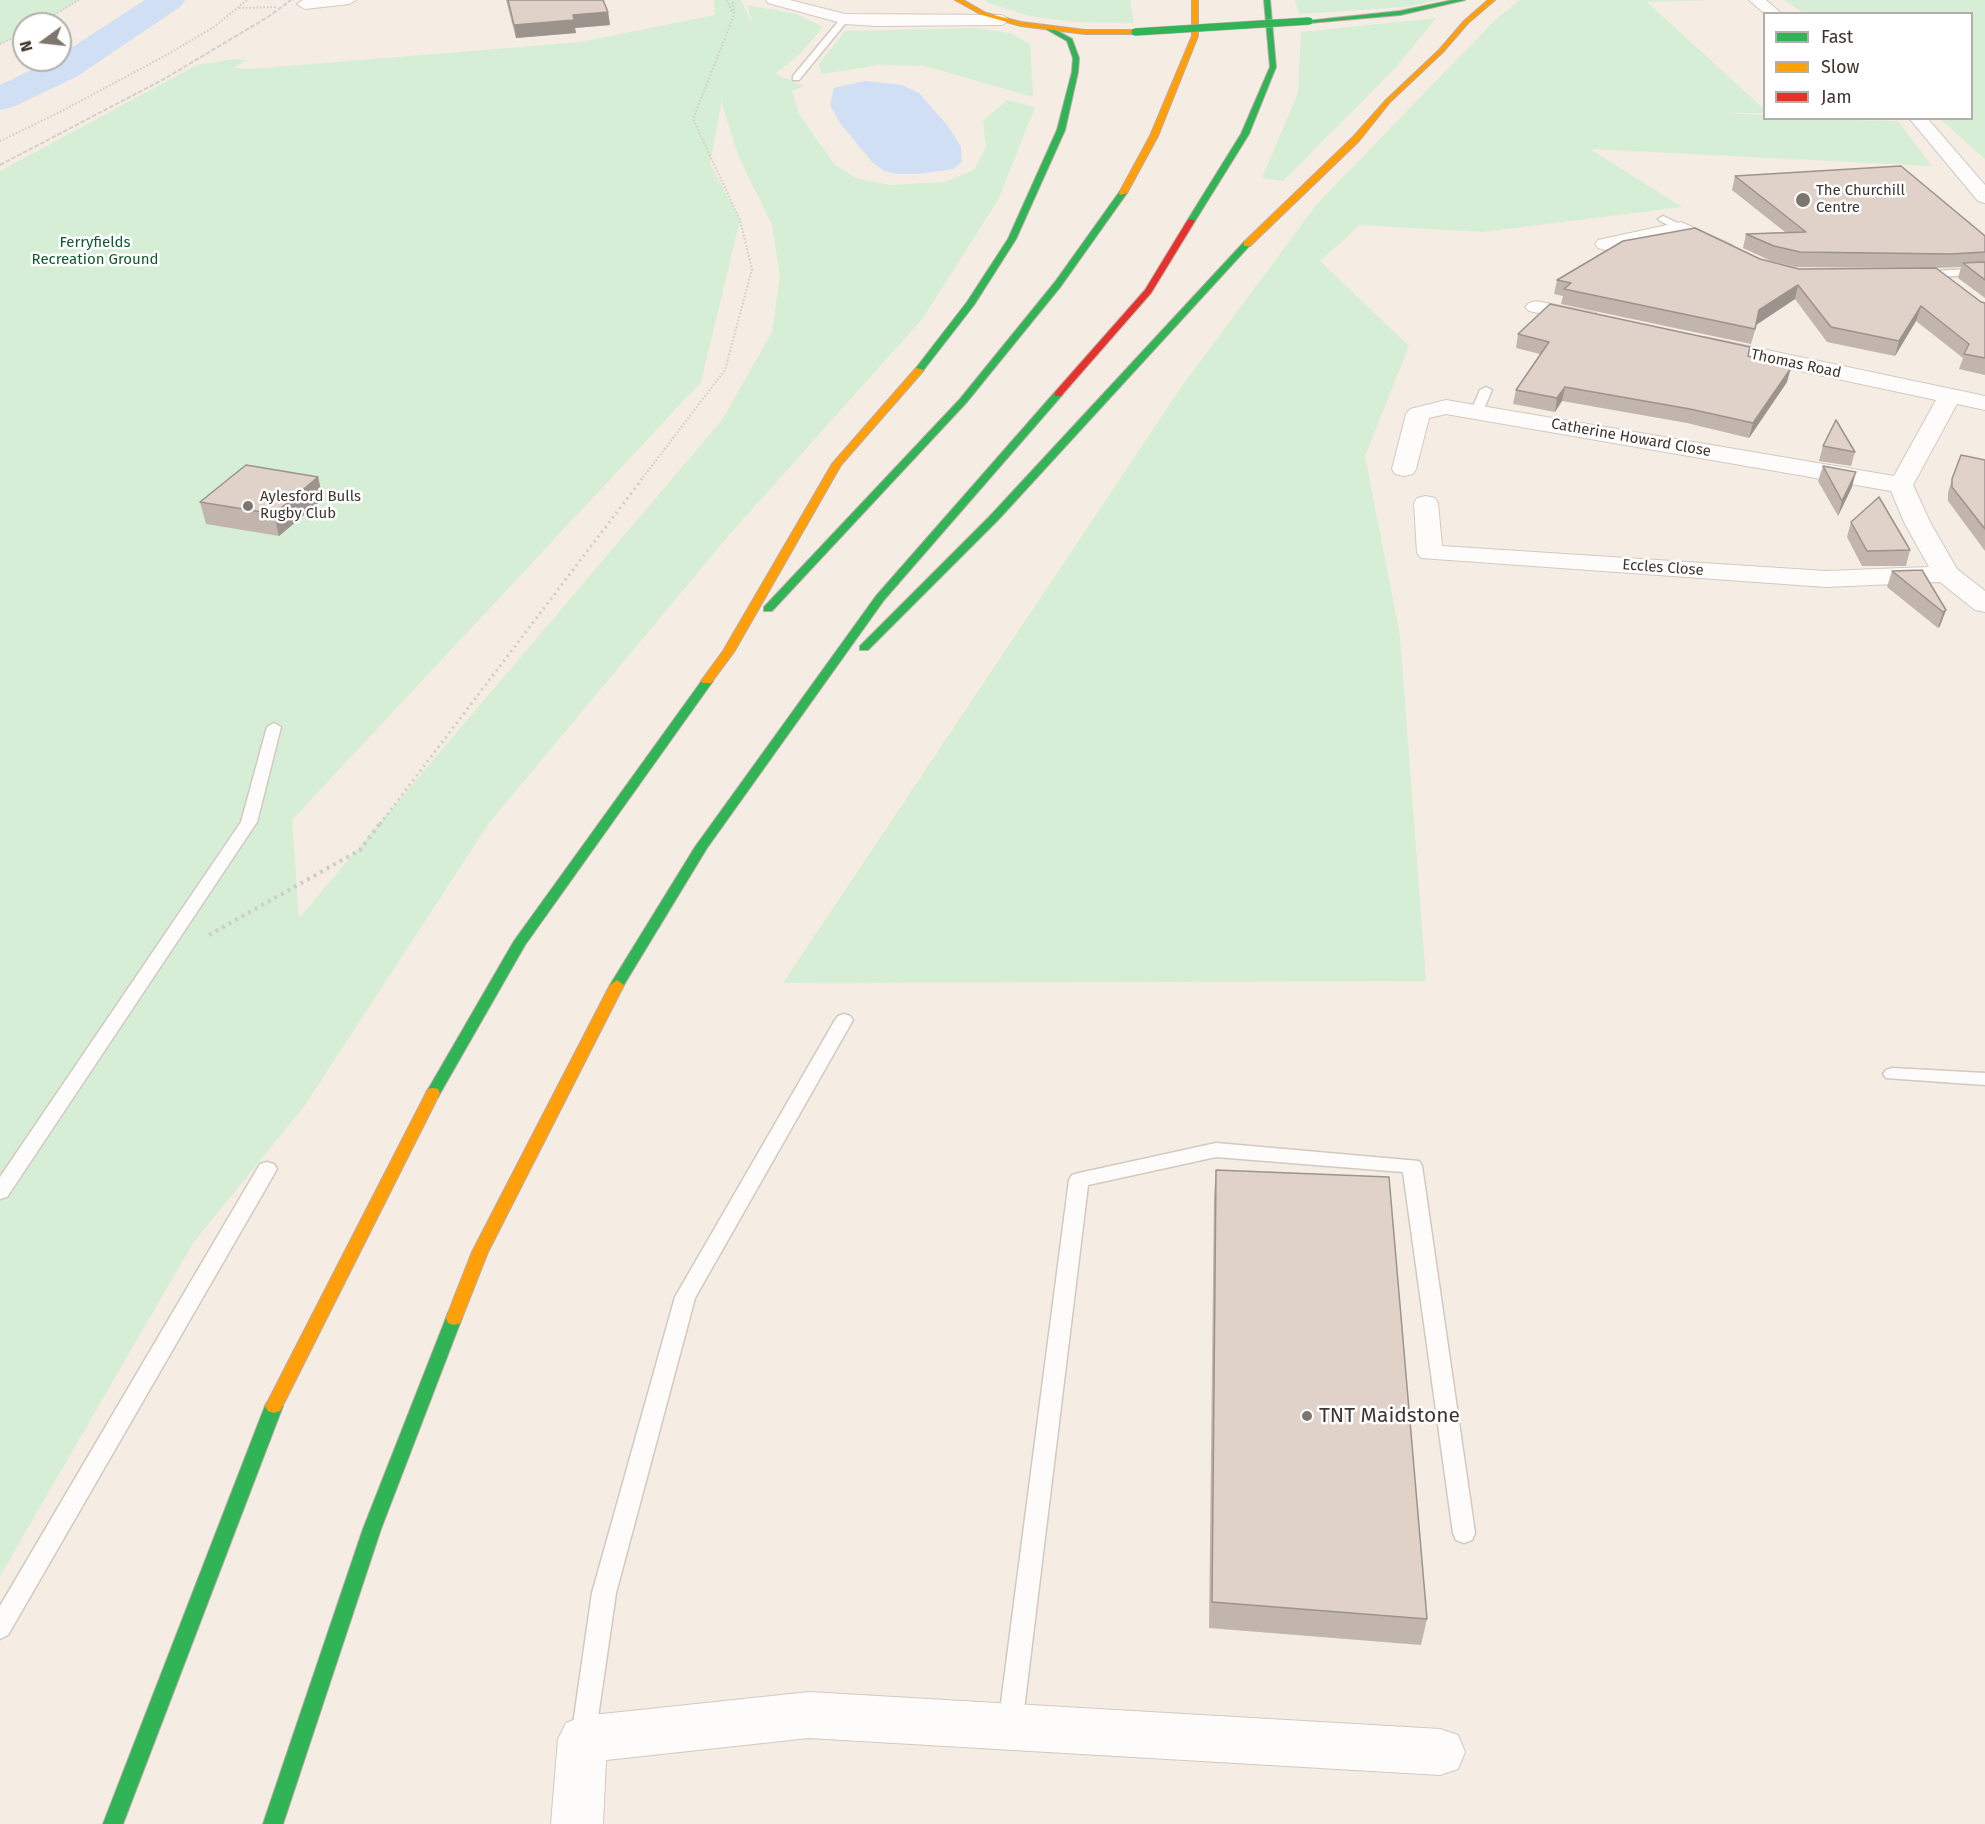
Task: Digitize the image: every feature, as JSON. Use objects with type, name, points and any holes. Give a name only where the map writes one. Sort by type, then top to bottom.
[{"type":"main road","points":[[958,0],[971,8],[1002,20],[1085,32],[1135,33],[1400,13],[1462,0]]},
{"type":"main road","points":[[728,652],[963,401],[1058,284],[1119,201],[1154,136],[1195,36],[1195,0]]},
{"type":"main road","points":[[273,1824],[372,1529],[480,1252],[612,992],[700,847],[880,598],[1148,291],[1245,134],[1273,67],[1268,0]]},
{"type":"main road","points":[[1466,22],[1476,0]]},
{"type":"main road","points":[[799,713],[994,518],[1254,236],[1356,139],[1388,101],[1441,51],[1466,22],[1492,0]]},
{"type":"main road","points":[[112,1824],[270,1414],[446,1066],[519,944],[728,652],[837,464],[902,392],[951,330],[1012,239],[1061,130],[1075,72],[1076,58],[1070,40],[1048,28]]},
{"type":"street","points":[[305,4],[349,0]]},
{"type":"street","points":[[779,0],[845,19],[1002,20]]},
{"type":"street","points":[[905,20],[941,7],[949,0]]},
{"type":"street","points":[[1756,0],[1772,12]]},
{"type":"street","points":[[1919,120],[1985,197]]},
{"type":"street","points":[[1605,244],[1672,223],[1743,258]]},
{"type":"street","points":[[1916,274],[1937,274],[1961,292]]},
{"type":"street","points":[[1536,307],[1605,322]]},
{"type":"street","name":"Thomas Road","points":[[1685,340],[1985,403]]},
{"type":"street","points":[[1949,397],[1901,485],[1917,522],[1946,574],[1985,604]]},
{"type":"street","name":"Catherine Howard Close","points":[[1404,469],[1418,414],[1482,401],[1901,485]]},
{"type":"street","name":"Eccles Close","points":[[1426,502],[1430,553],[1826,579],[1946,574]]},
{"type":"street","points":[[577,1824],[583,1739],[809,1715],[1440,1752]]},
{"type":"lane","points":[[796,78],[845,19]]},
{"type":"lane","points":[[1937,274],[1985,271]]},
{"type":"lane","points":[[0,1192],[249,822],[274,727]]},
{"type":"lane","points":[[583,1739],[604,1593],[685,1297],[844,1020]]},
{"type":"lane","points":[[1892,1074],[1985,1079]]},
{"type":"lane","points":[[1010,1727],[1079,1180],[1216,1149],[1412,1166],[1464,1533]]},
{"type":"lane","points":[[0,1628],[267,1169]]},
{"type":"path","points":[[59,12],[79,0]]},
{"type":"path","points":[[0,141],[60,112],[170,53],[214,27],[247,0]]},
{"type":"path","points":[[727,0],[734,15]]},
{"type":"path","points":[[159,955],[187,948],[360,850],[725,370],[752,269],[740,220],[693,119],[734,15],[733,0]]},
{"type":"path","points":[[239,7],[287,7],[305,4]]},
{"type":"green space","points":[[0,0],[79,0],[59,12],[12,12],[12,38],[0,44]]},
{"type":"green space","name":"Ferryfields Recreation Ground","points":[[714,0],[741,0],[753,26],[747,5],[796,14],[823,27],[800,54],[775,74],[804,86],[792,91],[799,114],[835,165],[858,179],[891,185],[945,182],[974,170],[986,147],[983,121],[1007,100],[1035,107],[998,200],[923,318],[729,535],[489,823],[305,1105],[193,1243],[0,1576],[0,171],[197,65],[233,59],[247,60],[233,68],[251,69],[581,42],[715,15]],"holes":[[[723,94],[722,104],[738,155],[772,225],[780,277],[772,332],[722,420],[299,918],[292,820],[701,382],[740,220],[710,164]]]},
{"type":"green space","points":[[985,0],[1130,0],[1134,23],[1076,22],[1029,16]]},
{"type":"green space","points":[[1295,0],[1438,0],[1407,7],[1299,14]]},
{"type":"green space","points":[[1520,0],[1710,0],[1647,2],[1763,108],[1763,113],[1724,113],[1763,115],[1763,120],[1898,121],[1932,166],[1590,149],[1682,207],[1482,232],[1360,225],[1320,261],[1409,346],[1365,456],[1400,636],[1426,981],[783,983],[1182,386],[1317,204],[1495,20]]},
{"type":"green space","points":[[1784,0],[1985,0],[1985,159],[1941,120],[1973,120],[1973,12],[1802,12]]},
{"type":"green space","points":[[1436,18],[1397,66],[1283,181],[1262,178],[1298,93],[1301,32]]},
{"type":"green space","points":[[976,28],[1010,33],[1030,44],[1033,97],[925,66],[879,65],[821,74],[819,64],[845,31]]},
{"type":"water","points":[[865,81],[902,85],[919,93],[948,126],[961,147],[962,162],[953,169],[918,174],[897,174],[884,171],[872,162],[840,123],[830,105],[834,88]]},
{"type":"building","points":[[508,0],[603,0],[608,12],[573,15],[574,20],[514,25]]},
{"type":"building","points":[[1901,166],[1985,236],[1985,252],[1950,254],[1800,252],[1774,246],[1746,234],[1806,232],[1735,176]]},
{"type":"building","points":[[1695,228],[1760,259],[1799,269],[1936,268],[1985,303],[1985,358],[1964,354],[1969,344],[1921,306],[1899,341],[1831,327],[1798,285],[1759,310],[1755,329],[1564,289],[1571,283],[1557,280],[1623,241]]},
{"type":"building","points":[[1985,262],[1985,280],[1963,263]]},
{"type":"building","points":[[1550,304],[1750,347],[1748,356],[1791,368],[1753,423],[1690,409],[1565,387],[1557,398],[1516,390],[1549,342],[1518,334]]},
{"type":"building","points":[[1836,420],[1855,452],[1823,446]]},
{"type":"building","points":[[1961,455],[1985,460],[1985,529],[1952,487],[1952,479]]},
{"type":"building","points":[[246,465],[318,477],[274,514],[200,502]]},
{"type":"building","points":[[1823,466],[1856,472],[1842,501]]},
{"type":"building","points":[[1879,497],[1910,550],[1867,551],[1851,522]]},
{"type":"building","points":[[1922,570],[1946,610],[1943,612],[1892,571]]},
{"type":"building","name":"TNT Maidstone","points":[[1216,1170],[1389,1177],[1427,1619],[1212,1602]]},
{"type":"waterway","points":[[0,99],[63,69],[168,0]]},
{"type":"railway","points":[[0,165],[164,79],[268,17],[291,0]]},
{"type":"traffic: fast","points":[[1191,221],[1245,134],[1273,67],[1267,0]]},
{"type":"traffic: fast","points":[[1309,21],[1400,13],[1462,0]]},
{"type":"traffic: fast","points":[[1135,32],[1309,21]]},
{"type":"traffic: fast","points":[[919,370],[971,303],[1012,239],[1061,130],[1075,72],[1076,58],[1070,40],[1048,28]]},
{"type":"traffic: fast","points":[[768,609],[963,401],[1058,284],[1123,193]]},
{"type":"traffic: fast","points":[[864,648],[994,518],[1247,244]]},
{"type":"traffic: fast","points":[[617,985],[701,847],[880,598],[1058,394]]},
{"type":"traffic: fast","points":[[433,1093],[519,944],[707,681]]},
{"type":"traffic: fast","points":[[273,1824],[372,1529],[454,1318]]},
{"type":"traffic: fast","points":[[113,1824],[274,1406]]},
{"type":"traffic: slow","points":[[958,0],[984,14],[1021,24],[1085,32],[1135,32]]},
{"type":"traffic: slow","points":[[1123,193],[1154,136],[1195,36],[1195,0]]},
{"type":"traffic: slow","points":[[1247,244],[1356,139],[1388,101],[1441,51],[1466,22],[1492,0]]},
{"type":"traffic: slow","points":[[707,681],[728,652],[837,464],[919,370]]},
{"type":"traffic: slow","points":[[454,1318],[480,1252],[617,985]]},
{"type":"traffic: slow","points":[[274,1406],[433,1093]]},
{"type":"traffic: jam","points":[[1058,394],[1148,291],[1191,221]]},
{"type":"place","name":"The Churchill Centre","points":[[1803,200]]},
{"type":"place","name":"Aylesford Bulls Rugby Club","points":[[248,506]]},
{"type":"place","name":"TNT Maidstone","points":[[1307,1416]]}]
